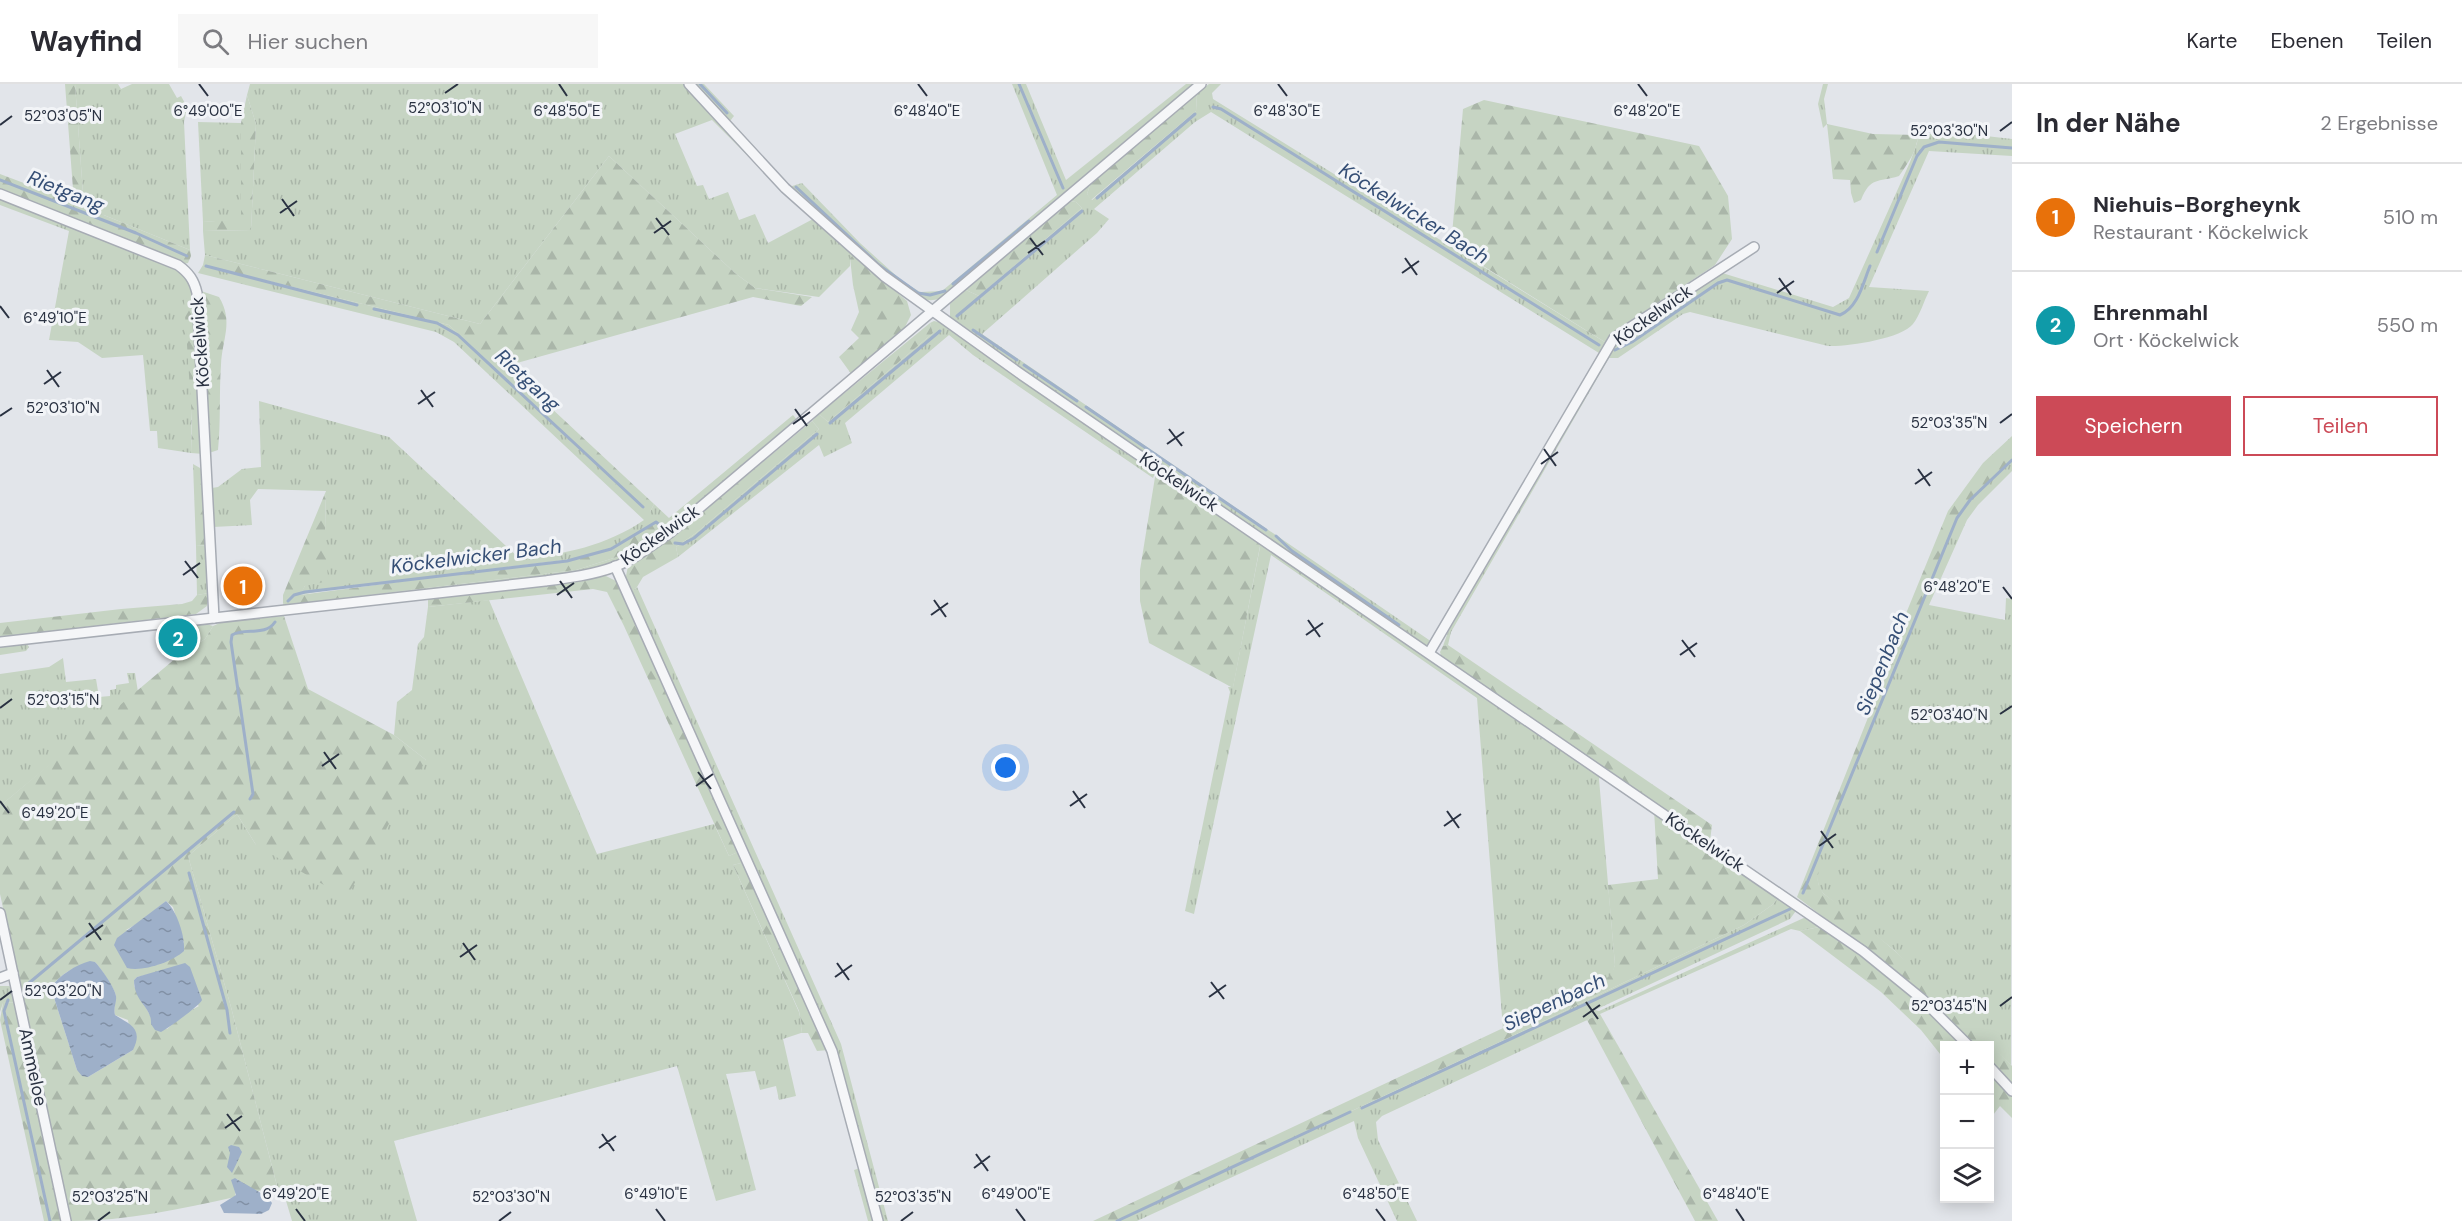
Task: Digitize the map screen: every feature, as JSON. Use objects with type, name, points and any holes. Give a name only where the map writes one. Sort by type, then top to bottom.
[{"type":"street","name":"Köckelwick","points":[[689,84],[785,188],[834,234],[884,276],[1863,951],[1922,999],[1964,1041]]},
{"type":"street","name":"Köckelwick","points":[[0,642],[545,581],[583,575],[615,566],[637,555],[671,532],[1201,84]]},
{"type":"street","name":"Köckelwick","points":[[0,194],[178,265],[189,273],[195,284],[199,316],[214,618]]},
{"type":"street","name":"Köckelwick","points":[[1429,653],[1614,338],[1754,247]]},
{"type":"street","points":[[615,566],[828,1040],[878,1221]]},
{"type":"street","name":"Ammeloe","points":[[0,913],[66,1221]]},
{"type":"street","points":[[0,978],[13,973]]},
{"type":"street","points":[[1994,1072],[2012,1091]]},
{"type":"green space","points":[[65,84],[75,84],[84,207],[190,250],[191,256],[188,263],[184,264],[0,192],[0,174],[74,202]]},
{"type":"green space","points":[[75,84],[118,84],[121,89],[132,84],[169,84],[177,98],[181,96],[187,107],[184,122],[190,250],[84,207]]},
{"type":"green space","points":[[250,84],[685,84],[753,155],[750,158],[712,120],[675,134],[697,186],[703,185],[709,199],[728,192],[739,220],[755,214],[768,243],[813,219],[853,255],[850,258],[850,266],[819,297],[755,288],[735,273],[609,156],[480,324],[205,255],[203,231],[251,230],[256,124],[247,95]]},
{"type":"green space","points":[[694,84],[704,84],[734,116],[730,121]]},
{"type":"green space","points":[[1012,84],[1026,84],[1066,180],[1186,84],[1196,84],[948,295],[938,299],[920,298],[869,261],[789,187],[802,183],[860,243],[902,281],[920,292],[942,291],[1057,195]]},
{"type":"green space","points":[[1209,84],[1221,84],[1212,93],[1213,99],[1608,344],[1439,638],[1431,646],[1422,645],[950,319],[950,304],[966,290],[979,296],[1082,208],[1076,202],[1070,201],[1090,185],[1087,194],[1092,200],[1196,111],[1197,93]],"holes":[[[1211,112],[1599,353],[1432,642],[982,334],[1097,233],[1109,219],[1094,209],[1195,122]]]},
{"type":"green space","points":[[1823,84],[1828,84],[1824,99],[1827,124],[1823,128],[1818,104]]},
{"type":"green space","points":[[1197,93],[1196,111],[1091,200],[1087,194],[1090,185]]},
{"type":"green space","points":[[247,95],[256,124],[251,230],[203,231],[203,222],[241,219],[241,123]]},
{"type":"green space","points":[[1484,100],[1699,146],[1728,196],[1732,239],[1715,265],[1615,331],[1608,344],[1451,246],[1463,109]]},
{"type":"green space","points":[[198,122],[241,123],[241,220],[203,222]]},
{"type":"green space","points":[[1827,124],[1873,134],[1918,135],[1916,146],[1912,157],[1899,176],[1872,184],[1861,200],[1854,203],[1850,180],[1833,179]]},
{"type":"green space","points":[[1951,132],[2012,139],[2012,156],[1929,151],[1869,287],[1929,291],[1913,324],[1886,338],[1828,346],[1690,312],[1683,314],[1618,358],[1609,358],[1451,632],[1448,645],[1443,646],[1448,632],[1615,343],[1623,334],[1719,272],[1833,307],[1849,298],[1910,162],[1918,135]]},
{"type":"green space","points":[[609,156],[735,273],[755,288],[812,297],[801,306],[753,297],[506,366],[654,504],[650,512],[645,512],[449,325],[203,265],[205,255],[480,324]]},
{"type":"green space","points":[[0,199],[169,264],[186,275],[194,293],[191,453],[158,448],[157,431],[150,431],[143,355],[102,358],[78,342],[49,340],[69,231],[0,205]]},
{"type":"green space","points":[[1070,201],[1076,202],[1082,208],[979,296],[966,290]]},
{"type":"green space","points":[[853,255],[907,301],[911,315],[903,331],[852,375],[839,357],[859,338],[851,330],[859,312],[850,258]]},
{"type":"green space","points":[[203,265],[449,325],[650,512],[654,504],[669,518],[793,415],[798,421],[645,546],[612,563],[577,573],[283,607],[283,603],[286,605],[576,570],[620,556],[656,531],[651,525],[612,547],[581,558],[299,595],[305,586],[325,531],[326,491],[258,489],[250,500],[252,525],[213,527],[212,488],[218,487],[242,469],[261,467],[259,401],[389,437],[520,559],[585,547],[615,536],[644,520],[454,342],[436,332],[198,273]]},
{"type":"green space","points":[[201,291],[219,297],[226,315],[221,365],[218,450],[209,453]]},
{"type":"green space","points":[[194,293],[204,454],[191,453],[192,420],[184,300]]},
{"type":"green space","points":[[934,321],[943,323],[1156,471],[1153,478],[973,355],[949,335],[845,423],[852,443],[824,457],[819,445],[678,557],[676,547],[696,533],[819,429],[812,421],[819,414],[828,422],[933,333],[930,323]]},
{"type":"green space","points":[[930,323],[933,333],[828,422],[819,414]]},
{"type":"green space","points":[[812,421],[819,429],[696,533],[676,547],[678,557],[643,577],[630,593],[625,581],[628,566],[673,537]]},
{"type":"green space","points":[[2012,436],[2012,460],[1970,500],[1953,526],[1816,863],[1820,866],[1818,880],[1824,894],[1898,954],[1988,1041],[1969,1041],[1886,965],[1797,897],[1890,662],[1884,658],[1889,655],[1948,511],[1983,463]]},
{"type":"green space","points":[[2012,460],[2012,471],[1978,505],[1967,520],[1929,605],[2005,620],[2006,598],[2012,599],[2011,1065],[1994,1048],[1994,1041],[1987,1041],[1894,950],[1824,894],[1819,888],[1815,864],[1957,518],[1970,500]]},
{"type":"green space","points":[[193,464],[203,472],[208,545],[196,546]]},
{"type":"green space","points":[[1156,471],[1259,540],[1260,546],[1233,688],[1149,643],[1140,601],[1140,570]]},
{"type":"green space","points":[[326,491],[325,531],[328,581],[305,586],[300,595],[581,558],[612,547],[652,525],[656,531],[655,535],[620,556],[576,570],[286,605],[283,603],[283,595]]},
{"type":"green space","points":[[1259,540],[1601,774],[1599,779],[1615,965],[1612,975],[1503,1029],[1477,698],[1271,555],[1194,914],[1185,911],[1230,692],[1228,687],[1233,687],[1260,547]]},
{"type":"green space","points":[[208,545],[209,593],[197,595],[196,546]]},
{"type":"green space","points":[[604,575],[618,582],[740,851],[729,856],[607,592],[593,589],[428,607],[428,599],[541,586]]},
{"type":"green space","points":[[637,587],[841,1044],[888,1221],[880,1221],[836,1056],[630,593]]},
{"type":"green space","points":[[209,593],[207,606],[196,614],[0,637],[0,623],[182,604],[192,601],[197,595]]},
{"type":"green space","points":[[489,600],[597,854],[714,824],[729,856],[740,851],[745,862],[733,865],[799,1012],[801,1033],[783,1039],[796,1096],[779,1100],[776,1086],[760,1090],[755,1071],[726,1074],[756,1190],[716,1201],[677,1066],[394,1141],[417,1221],[292,1221],[284,1194],[277,1186],[231,1007],[188,856],[237,814],[256,845],[426,760],[394,735],[397,702],[412,690],[418,644],[424,637],[428,607]]},
{"type":"green space","points":[[284,616],[308,689],[394,735],[426,760],[346,898],[256,845],[237,814],[188,856],[231,1007],[277,1186],[255,1192],[237,1179],[235,1197],[133,1217],[71,1221],[0,894],[0,806],[176,658],[205,639],[213,626],[222,622]],"holes":[[[166,901],[173,907],[184,943],[126,930]],[[95,962],[113,988],[116,996],[115,1015],[128,1020],[133,1050],[88,1077],[77,1070],[51,988],[65,974]],[[155,973],[199,1006],[184,1014],[167,1029],[151,1017],[134,986],[134,980],[137,977]]]},
{"type":"green space","points":[[203,623],[213,626],[205,639],[176,658],[161,628]]},
{"type":"green space","points":[[26,642],[29,647],[26,651],[0,655],[0,645]]},
{"type":"green space","points":[[1448,645],[1712,825],[1710,841],[1442,659],[1440,652],[1443,646]]},
{"type":"green space","points":[[63,658],[66,682],[96,679],[99,697],[110,696],[110,690],[116,689],[116,685],[129,683],[127,673],[135,673],[138,692],[0,806],[0,674],[49,667]]},
{"type":"green space","points":[[1654,810],[1780,896],[1772,905],[1744,925],[1504,1040],[1115,1221],[1093,1221],[1599,983],[1611,975],[1615,965],[1608,885],[1658,879]]},
{"type":"green space","points":[[745,862],[829,1050],[817,1051],[808,1033],[801,1033],[799,1011],[733,865]]},
{"type":"green space","points":[[1780,896],[1798,908],[1790,919],[1595,1010],[1599,1011],[1808,916],[1824,926],[1800,931],[1791,929],[1600,1014],[1382,1116],[1376,1122],[1378,1140],[1417,1221],[1397,1221],[1358,1138],[1354,1121],[1137,1221],[1115,1221],[1504,1040],[1744,925],[1772,905]]},
{"type":"green space","points":[[1824,926],[1897,983],[1960,1041],[1940,1041],[1940,1054],[1921,1030],[1881,992],[1800,931]]},
{"type":"green space","points":[[0,986],[9,986],[13,989],[16,1002],[3,1003],[0,1012]]},
{"type":"green space","points":[[16,1002],[64,1221],[44,1221],[0,1020],[3,1003]]},
{"type":"green space","points":[[1600,1014],[1718,1221],[1695,1221],[1587,1020]]},
{"type":"green space","points":[[1994,1047],[2012,1066],[2012,1087],[1994,1067]]},
{"type":"green space","points":[[1994,1076],[2012,1096],[2012,1118],[2000,1106],[1994,1114]]},
{"type":"green space","points":[[860,1168],[874,1221],[868,1221],[854,1170]]},
{"type":"water","points":[[166,901],[180,924],[184,951],[157,965],[141,969],[127,968],[114,945],[117,938]]},
{"type":"water","points":[[90,961],[98,965],[113,988],[116,996],[115,1015],[130,1024],[137,1037],[133,1050],[88,1077],[82,1076],[77,1070],[51,988],[68,971]]},
{"type":"water","points":[[185,963],[190,967],[202,1000],[165,1030],[161,1032],[155,1030],[149,1013],[137,994],[134,980],[137,977]]},
{"type":"water","points":[[231,1145],[239,1147],[242,1152],[232,1173],[227,1167],[230,1153],[228,1147]]},
{"type":"water","points":[[235,1178],[270,1200],[272,1203],[269,1210],[261,1214],[224,1213],[220,1205],[236,1195],[231,1180]]},
{"type":"waterway","points":[[700,84],[727,113]]},
{"type":"waterway","points":[[1019,84],[1063,188]]},
{"type":"waterway","name":"Köckelwicker Bach","points":[[1213,107],[1221,109],[1599,345]]},
{"type":"waterway","name":"Köckelwicker Bach","points":[[1097,198],[1195,114]]},
{"type":"waterway","name":"Köckelwicker Bach","points":[[1877,252],[1917,156],[1924,147],[1939,142],[2012,148]]},
{"type":"waterway","name":"Rietgang","points":[[0,180],[136,233],[187,256]]},
{"type":"waterway","points":[[796,187],[879,265],[918,293],[930,295],[945,291]]},
{"type":"waterway","name":"Köckelwicker Bach","points":[[957,316],[1082,211]]},
{"type":"waterway","points":[[953,284],[1029,221]]},
{"type":"waterway","name":"Rietgang","points":[[206,266],[357,305]]},
{"type":"waterway","name":"Köckelwicker Bach","points":[[1615,350],[1632,342],[1718,283],[1727,280],[1840,315],[1856,301],[1870,266]]},
{"type":"waterway","name":"Rietgang","points":[[374,309],[437,323],[458,335],[643,507]]},
{"type":"waterway","points":[[973,330],[1017,360]]},
{"type":"waterway","name":"Köckelwicker Bach","points":[[830,423],[940,331]]},
{"type":"waterway","points":[[1024,365],[1077,401]]},
{"type":"waterway","points":[[1086,407],[1266,530]]},
{"type":"waterway","name":"Köckelwicker Bach","points":[[675,543],[683,544],[694,538],[817,434]]},
{"type":"waterway","name":"Siepenbach","points":[[1803,893],[1957,518],[1970,500],[2012,460]]},
{"type":"waterway","name":"Köckelwicker Bach","points":[[288,601],[294,595],[305,592],[567,561],[611,549],[656,522],[661,526]]},
{"type":"waterway","points":[[1276,536],[1292,551],[1399,625]]},
{"type":"waterway","name":"Köckelwicker Bach","points":[[250,799],[253,794],[231,642],[232,635],[260,631],[271,627],[275,622]]},
{"type":"waterway","name":"Köckelwicker Bach","points":[[29,983],[234,812]]},
{"type":"waterway","points":[[189,873],[227,1010],[230,1033]]},
{"type":"waterway","name":"Siepenbach","points":[[1362,1108],[1790,909]]},
{"type":"waterway","name":"Köckelwicker Bach","points":[[8,1000],[4,1011],[50,1221]]},
{"type":"waterway","name":"Siepenbach","points":[[1117,1221],[1350,1112]]},
{"type":"place","name":"Niehuis-Borgheynk","points":[[243,586]]},
{"type":"place","name":"Ehrenmahl","points":[[178,638]]}]
